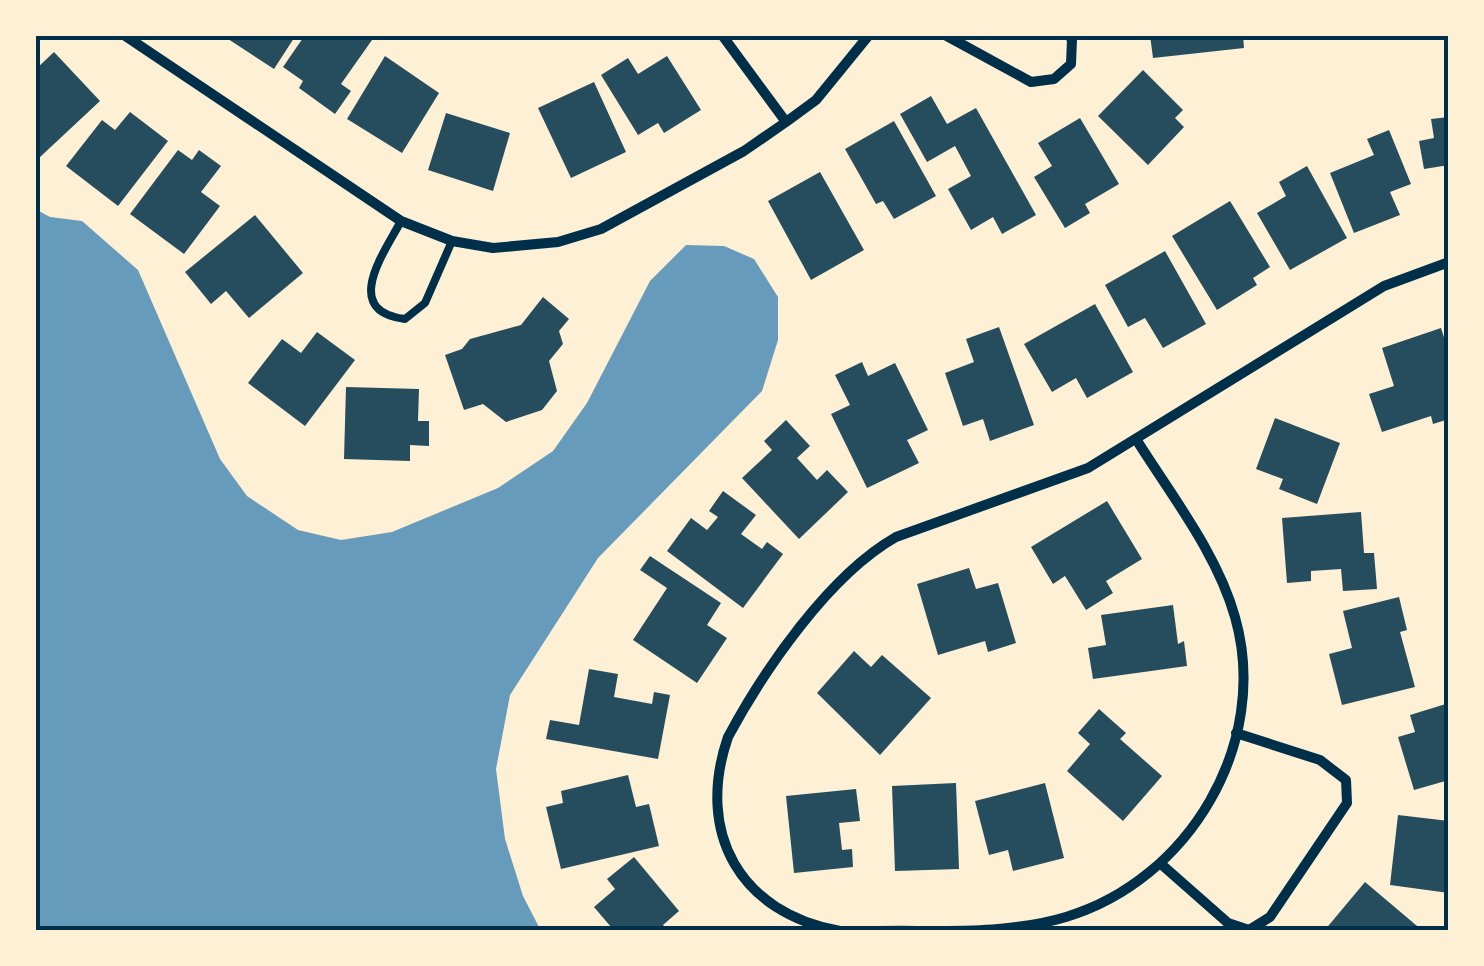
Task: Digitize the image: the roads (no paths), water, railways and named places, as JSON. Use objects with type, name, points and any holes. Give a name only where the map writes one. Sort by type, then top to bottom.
[{"type":"street","points":[[124,35],[401,221],[452,241],[494,248],[558,242],[602,229],[744,151],[816,100],[870,35]]},
{"type":"street","points":[[722,35],[786,122]]},
{"type":"street","points":[[945,35],[1031,82],[1054,79],[1071,64],[1072,39],[1068,35]]},
{"type":"street","points":[[840,931],[788,916],[752,888],[726,850],[720,831],[718,765],[742,711],[833,585],[867,553],[896,537],[1088,468],[1384,286],[1449,262]]},
{"type":"street","points":[[878,931],[1013,928],[1066,917],[1104,902],[1161,864],[1201,819],[1227,769],[1242,702],[1236,619],[1202,543],[1136,439]]},
{"type":"street","points":[[1161,864],[1228,924],[1249,930],[1270,918],[1347,803],[1346,780],[1320,760],[1236,734]]},
{"type":"lane","points":[[401,221],[370,279],[371,298],[392,317],[405,319],[425,303],[452,241]]},
{"type":"water","points":[[35,209],[50,217],[82,221],[138,270],[220,459],[247,496],[298,530],[341,540],[392,532],[498,488],[553,451],[587,403],[650,281],[686,245],[724,246],[754,259],[778,297],[778,340],[762,391],[598,558],[510,695],[496,769],[505,839],[523,896],[541,931],[35,931]]}]
